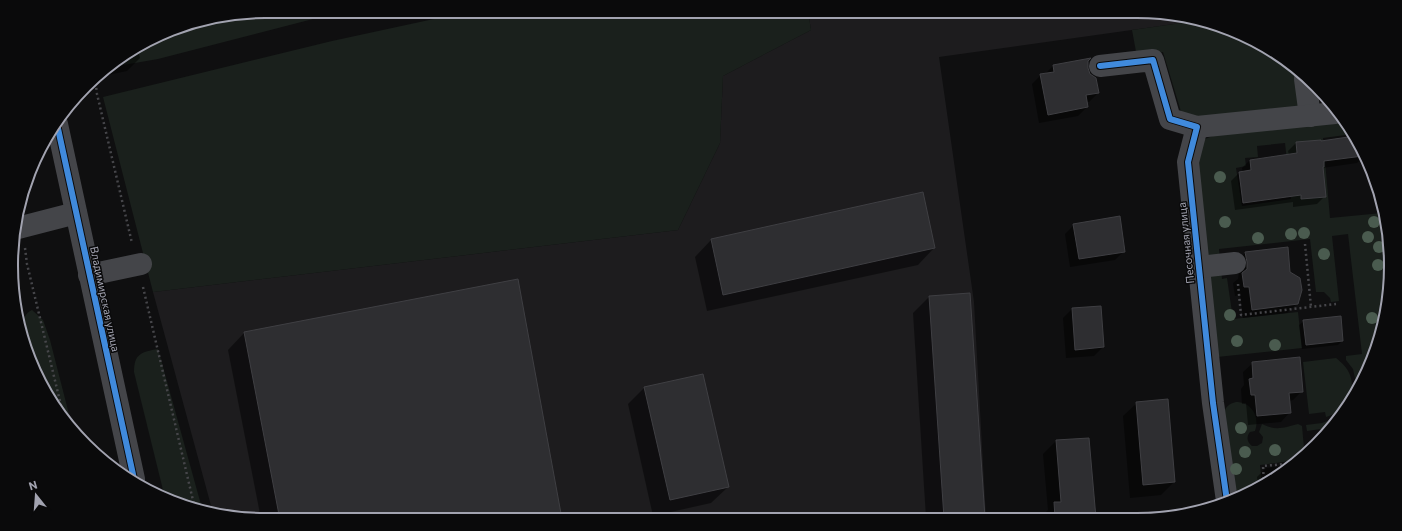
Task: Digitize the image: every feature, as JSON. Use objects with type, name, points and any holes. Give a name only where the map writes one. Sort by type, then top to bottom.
[{"type":"street","points":[[1100,66],[1153,60],[1170,119],[1197,127],[1332,113]]},
{"type":"street","points":[[1306,84],[1310,116]]},
{"type":"street","name":"Песочная улица","points":[[1197,127],[1188,162],[1213,403],[1226,496]]},
{"type":"street","name":"Владимирская улица","points":[[58,131],[133,474]]},
{"type":"street","points":[[21,227],[76,213]]},
{"type":"street","points":[[1199,267],[1235,263]]},
{"type":"street","points":[[89,275],[139,264]]},
{"type":"path","points":[[96,85],[139,264],[194,503]]},
{"type":"path","points":[[20,235],[61,404]]},
{"type":"path","points":[[1304,244],[1311,307]]},
{"type":"path","points":[[1235,263],[1241,315],[1336,304]]},
{"type":"path","points":[[1263,478],[1262,466],[1284,464]]},
{"type":"shaded area","points":[[266,18],[317,18],[158,59],[120,66],[156,44],[201,26],[233,20]]},
{"type":"shaded area","points":[[438,18],[809,18],[811,30],[723,76],[720,143],[678,230],[153,292],[103,97],[332,41]]},
{"type":"shaded area","points":[[809,18],[1136,18],[1169,20],[1184,23],[939,57],[974,302],[986,513],[266,513],[233,511],[211,507],[153,292],[678,230],[720,143],[723,76],[811,30]]},
{"type":"shaded area","points":[[1184,23],[1201,26],[1231,37],[1260,51],[1300,79],[1301,107],[1201,121],[1182,115],[1163,52],[1137,57],[1132,30]]},
{"type":"shaded area","points":[[1337,121],[1346,135],[1323,138],[1330,218],[1378,213],[1382,233],[1384,266],[1382,298],[1376,330],[1365,360],[1355,380],[1353,369],[1346,360],[1346,356],[1362,354],[1348,234],[1332,236],[1339,301],[1331,302],[1330,298],[1324,292],[1316,292],[1310,239],[1219,249],[1222,279],[1227,278],[1233,319],[1298,312],[1302,348],[1217,357],[1195,153],[1205,139],[1215,135]],"holes":[[[1321,140],[1324,167],[1299,169],[1296,143]],[[1285,143],[1291,199],[1242,206],[1236,168],[1246,166],[1245,158],[1258,157],[1257,146]]]},
{"type":"shaded area","points":[[32,310],[43,320],[50,340],[70,417],[51,389],[31,345],[24,319],[29,311]]},
{"type":"shaded area","points":[[158,349],[201,505],[163,490],[134,372],[135,361],[140,355],[147,351]]},
{"type":"shaded area","points":[[1336,358],[1346,367],[1350,375],[1352,387],[1335,413],[1332,415],[1326,417],[1325,412],[1309,414],[1303,362]]},
{"type":"shaded area","points":[[1236,402],[1242,403],[1250,407],[1253,411],[1256,426],[1255,431],[1250,432],[1248,438],[1249,443],[1252,446],[1257,446],[1262,443],[1263,437],[1259,432],[1262,424],[1271,428],[1284,428],[1298,424],[1302,426],[1304,448],[1288,461],[1260,465],[1261,479],[1233,493],[1224,413],[1231,404]]},
{"type":"shaded area","points":[[1330,420],[1323,429],[1307,431],[1306,425],[1322,423]]},
{"type":"building","points":[[1091,58],[1088,61],[1088,68],[1090,74],[1096,78],[1099,93],[1086,95],[1088,107],[1048,115],[1040,74],[1054,72],[1053,65]]},
{"type":"building","points":[[1348,137],[1358,157],[1324,161],[1323,167],[1326,197],[1301,199],[1301,195],[1243,203],[1239,172],[1251,170],[1250,160],[1297,153],[1296,142],[1321,141]]},
{"type":"building","points":[[923,192],[935,248],[723,295],[711,239]]},
{"type":"building","points":[[1120,216],[1125,252],[1079,259],[1073,224]]},
{"type":"building","points":[[1288,247],[1290,272],[1300,278],[1302,290],[1298,304],[1252,310],[1249,287],[1244,287],[1242,273],[1247,269],[1245,252]]},
{"type":"building","points":[[518,279],[561,513],[279,513],[244,332]]},
{"type":"building","points":[[970,293],[985,513],[944,513],[929,296]]},
{"type":"building","points":[[1101,306],[1104,347],[1075,350],[1072,308]]},
{"type":"building","points":[[1341,316],[1343,341],[1306,345],[1303,320]]},
{"type":"building","points":[[1300,357],[1303,392],[1289,393],[1291,413],[1257,416],[1255,395],[1251,395],[1249,379],[1253,378],[1252,362]]},
{"type":"building","points":[[703,374],[729,487],[670,500],[644,387]]},
{"type":"building","points":[[1168,399],[1175,482],[1143,485],[1136,402]]},
{"type":"building","points":[[1089,438],[1096,513],[1055,513],[1054,502],[1061,502],[1056,440]]},
{"type":"cycle path","points":[[1100,66],[1153,60],[1170,119],[1197,127],[1188,162],[1213,403],[1226,496]]},
{"type":"cycle path","points":[[58,130],[133,474]]}]
